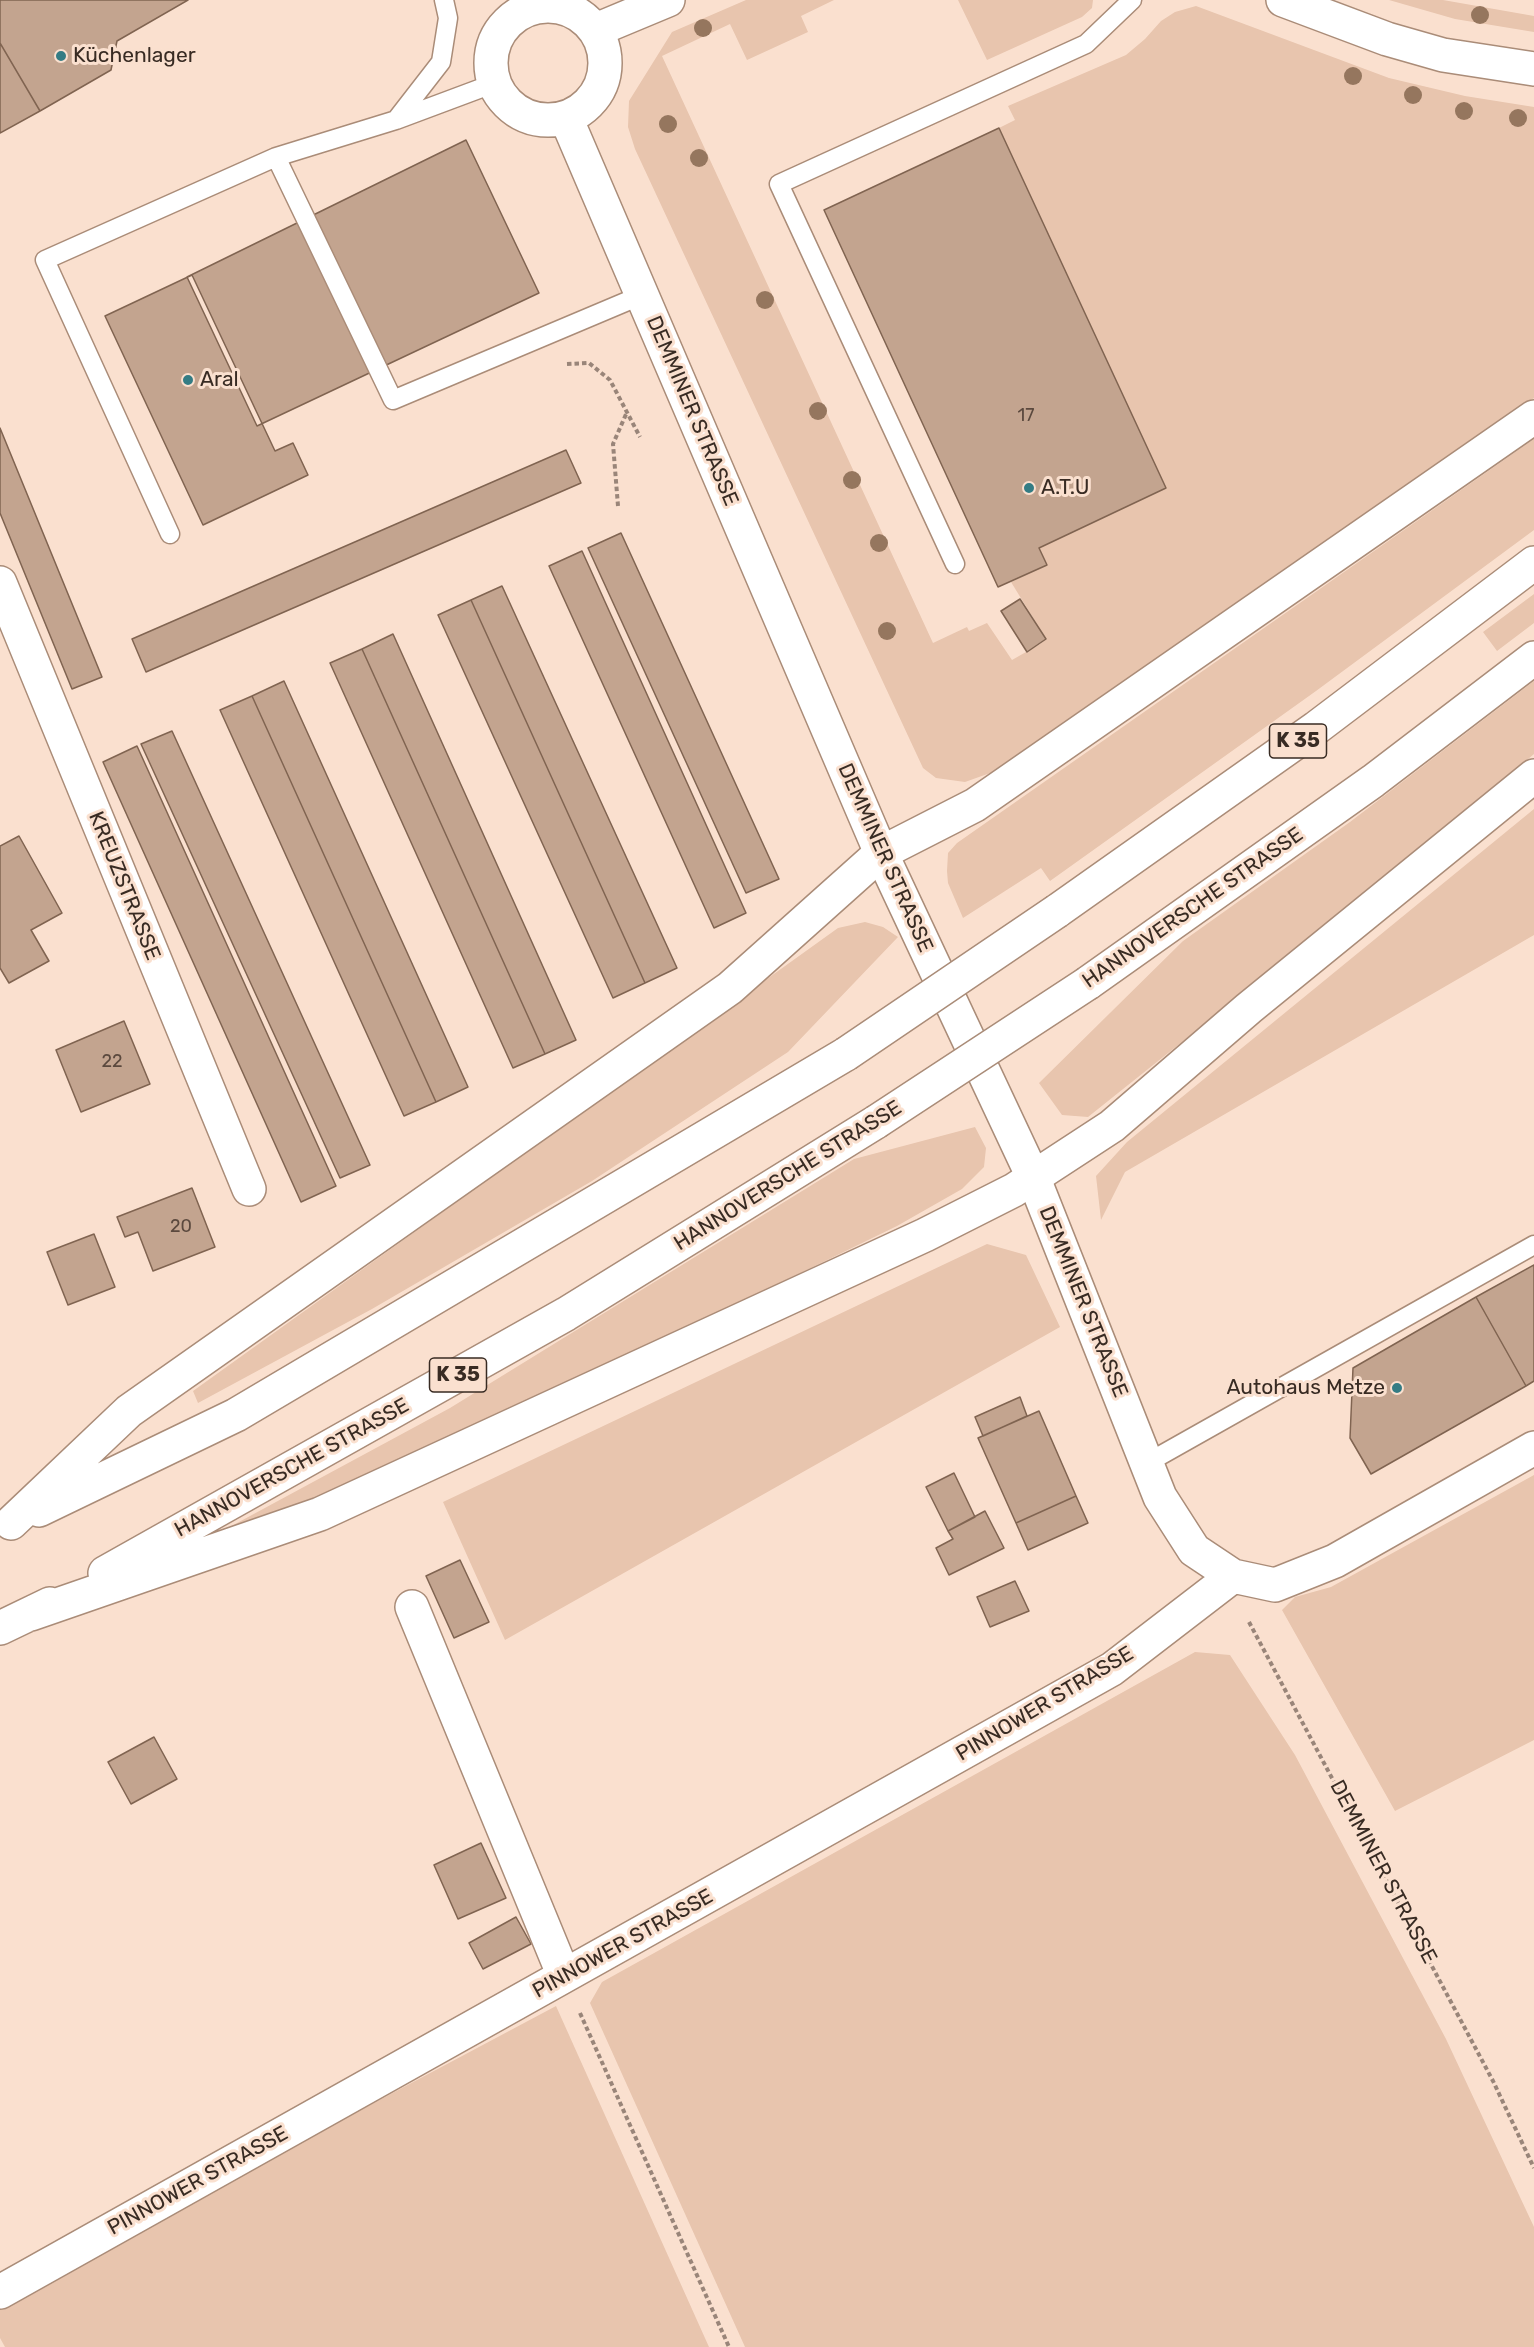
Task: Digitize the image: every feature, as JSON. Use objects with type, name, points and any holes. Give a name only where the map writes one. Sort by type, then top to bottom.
[{"type":"main road","points":[[596,30],[668,0]]},
{"type":"main road","points":[[1283,0],[1387,39],[1443,55],[1534,69]]},
{"type":"main road","points":[[545,5],[564,8],[582,16],[596,30],[605,48],[606,67],[601,87],[591,102],[577,114],[567,118],[541,121],[524,116],[508,105],[491,73],[491,54],[497,36],[509,20],[514,7],[545,5]]},
{"type":"main road","name":"DEMMINER STRASSE","points":[[567,118],[881,853],[1034,1179],[1160,1497],[1194,1550],[1233,1576],[1275,1585],[1335,1561],[1534,1448]]},
{"type":"main road","points":[[5,1526],[129,1411],[730,988],[881,853],[975,805],[1534,417]]},
{"type":"main road","name":"K 35","points":[[5,1526],[236,1415],[846,1054],[1057,912],[1316,728],[1534,563]]},
{"type":"main road","name":"KREUZSTRASSE","points":[[0,583],[249,1189]]},
{"type":"main road","name":"HANNOVERSCHE STRASSE","points":[[0,1628],[32,1614],[566,1314],[876,1122],[1088,982],[1373,781],[1534,658]]},
{"type":"main road","points":[[32,1614],[321,1514],[925,1235],[1034,1179],[1112,1126],[1249,1008],[1534,776]]},
{"type":"main road","name":"PINNOWER STRASSE","points":[[0,2292],[1112,1669],[1233,1576]]},
{"type":"main road","points":[[412,1607],[564,1976]]},
{"type":"lane","points":[[396,120],[441,62],[448,18],[444,0]]},
{"type":"lane","points":[[955,564],[778,184],[1086,44],[1132,0]]},
{"type":"lane","points":[[170,534],[45,260],[276,157],[396,120],[495,83]]},
{"type":"lane","points":[[276,157],[393,400],[642,295]]},
{"type":"lane","points":[[1147,1463],[1534,1245]]},
{"type":"path","points":[[555,364],[590,363],[610,380],[640,438]]},
{"type":"path","points":[[618,506],[613,444],[627,412]]},
{"type":"path","name":"DEMMINER STRASSE","points":[[1233,1576],[1243,1610],[1488,2070],[1534,2168]]},
{"type":"path","points":[[564,1976],[729,2347]]},
{"type":"shaded area","points":[[746,0],[834,0],[801,16],[808,32],[747,60],[730,24],[662,56],[933,643],[967,627],[969,631],[987,623],[1012,660],[1040,644],[1046,639],[1011,582],[1046,565],[1039,548],[1166,488],[999,128],[1015,120],[1008,106],[1126,55],[1161,21],[1175,12],[1196,6],[1389,78],[1465,96],[1534,107],[1534,398],[993,772],[965,782],[936,778],[923,768],[635,149],[628,127],[629,101],[672,32]]},
{"type":"shaded area","points":[[958,0],[1093,0],[1092,8],[1082,17],[987,60]]},
{"type":"shaded area","points":[[1389,0],[1443,0],[1534,16],[1534,32],[1455,19]]},
{"type":"shaded area","points":[[1534,439],[1534,530],[1316,691],[1050,881],[1041,868],[963,918],[948,883],[947,871],[948,853],[957,843]]},
{"type":"shaded area","points":[[1534,594],[1534,623],[1497,651],[1483,632]]},
{"type":"shaded area","points":[[1534,681],[1534,754],[1521,765],[1520,772],[1088,1117],[1062,1115],[1039,1083],[1183,941],[1350,822]]},
{"type":"shaded area","points":[[1534,809],[1534,935],[1125,1172],[1101,1220],[1096,1176],[1127,1142]]},
{"type":"shaded area","points":[[865,922],[883,927],[898,937],[788,1052],[592,1181],[372,1309],[198,1403],[193,1391],[838,928]]},
{"type":"shaded area","points":[[975,1127],[986,1148],[984,1167],[962,1189],[897,1226],[706,1319],[216,1546],[213,1536],[450,1408],[854,1159]]},
{"type":"shaded area","points":[[987,1244],[1026,1255],[1060,1327],[505,1640],[443,1502]]},
{"type":"shaded area","points":[[1534,1475],[1534,1740],[1395,1811],[1282,1610],[1295,1597],[1331,1587]]},
{"type":"shaded area","points":[[1195,1652],[1230,1655],[1295,1755],[1446,2039],[1534,2227],[1534,2347],[745,2347],[590,2003],[602,1982]]},
{"type":"shaded area","points":[[556,2006],[709,2347],[5,2347],[0,2338],[0,2302]]},
{"type":"building","name":"Küchenlager","points":[[0,0],[188,0],[117,41],[111,70],[40,111],[0,43]]},
{"type":"building","points":[[0,43],[40,111],[0,133]]},
{"type":"building","points":[[999,128],[1166,488],[1039,548],[1047,565],[998,587],[824,210]]},
{"type":"building","points":[[466,140],[539,293],[257,426],[187,277]]},
{"type":"building","name":"Aral","points":[[192,275],[275,451],[293,443],[308,475],[203,525],[105,316]]},
{"type":"building","points":[[0,428],[102,677],[72,689],[0,513]]},
{"type":"building","points":[[566,450],[581,483],[146,672],[132,639]]},
{"type":"building","points":[[621,533],[779,879],[746,893],[588,548]]},
{"type":"building","points":[[582,551],[746,913],[714,928],[549,566]]},
{"type":"building","points":[[502,586],[677,968],[645,983],[471,600]]},
{"type":"building","points":[[1020,599],[1046,639],[1027,652],[1001,611]]},
{"type":"building","points":[[471,600],[645,983],[613,998],[438,615]]},
{"type":"building","points":[[393,634],[576,1040],[545,1054],[362,649]]},
{"type":"building","points":[[362,649],[545,1054],[513,1068],[330,663]]},
{"type":"building","points":[[284,681],[468,1087],[436,1102],[252,696]]},
{"type":"building","points":[[252,696],[436,1102],[404,1116],[220,710]]},
{"type":"building","points":[[172,731],[370,1165],[340,1178],[141,744]]},
{"type":"building","points":[[137,746],[336,1186],[301,1202],[103,762]]},
{"type":"building","points":[[19,836],[62,913],[31,930],[49,961],[9,983],[0,968],[0,846]]},
{"type":"building","points":[[124,1021],[150,1084],[81,1112],[56,1050]]},
{"type":"building","points":[[192,1188],[215,1247],[153,1271],[138,1232],[125,1237],[117,1217]]},
{"type":"building","points":[[94,1234],[115,1287],[68,1305],[47,1252]]},
{"type":"building","points":[[1534,1265],[1534,1381],[1526,1386],[1476,1297]]},
{"type":"building","points":[[1476,1297],[1526,1386],[1371,1474],[1350,1438],[1353,1368]]},
{"type":"building","points":[[1020,1397],[1027,1416],[983,1436],[975,1417]]},
{"type":"building","points":[[1039,1411],[1076,1496],[1016,1523],[978,1438]]},
{"type":"building","points":[[954,1473],[975,1517],[948,1531],[926,1487]]},
{"type":"building","points":[[1076,1496],[1088,1523],[1028,1550],[1016,1523]]},
{"type":"building","points":[[985,1511],[1004,1548],[949,1575],[936,1548],[953,1539],[948,1531]]},
{"type":"building","points":[[460,1560],[489,1622],[454,1638],[426,1576]]},
{"type":"building","points":[[1015,1581],[1029,1611],[990,1627],[977,1597]]},
{"type":"building","points":[[154,1737],[177,1779],[131,1804],[108,1762]]},
{"type":"building","points":[[481,1843],[506,1898],[458,1919],[434,1865]]},
{"type":"building","points":[[516,1917],[531,1944],[483,1969],[469,1943]]},
{"type":"place","name":"Küchenlager","points":[[61,56]]},
{"type":"place","name":"Aral","points":[[188,380]]},
{"type":"place","name":"A.T.U","points":[[1029,488]]},
{"type":"place","name":"Autohaus Metze","points":[[1397,1388]]}]
